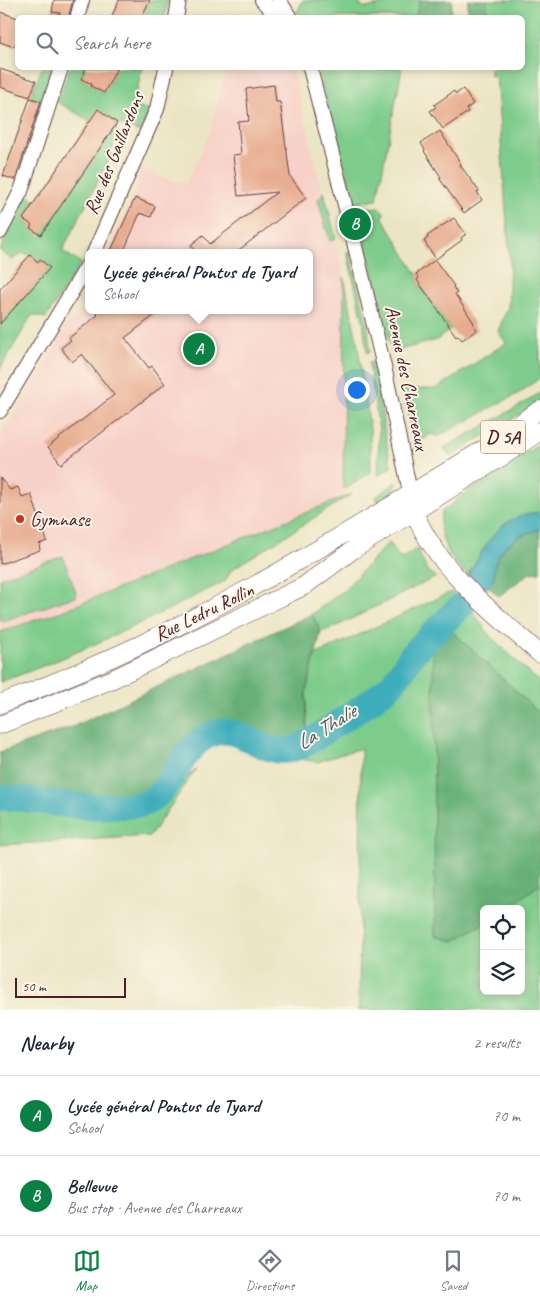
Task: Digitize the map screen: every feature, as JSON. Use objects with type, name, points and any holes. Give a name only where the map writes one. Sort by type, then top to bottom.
[{"type":"main road","name":"D 5A","points":[[410,494],[499,440],[540,410]]},
{"type":"main road","name":"D 5A","points":[[414,512],[540,431]]},
{"type":"main road","name":"Rue Ledru Rollin","points":[[0,704],[75,674],[161,635],[274,575],[410,494]]},
{"type":"main road","name":"Rue Ledru Rollin","points":[[0,725],[113,679],[304,586],[354,549],[414,512]]},
{"type":"main road","name":"Avenue des Charreaux","points":[[414,512],[432,547],[457,578],[540,654]]},
{"type":"street","points":[[79,15],[82,0]]},
{"type":"street","points":[[176,15],[179,0]]},
{"type":"street","points":[[262,0],[275,15]]},
{"type":"street","points":[[279,0],[288,15]]},
{"type":"street","points":[[0,232],[21,191],[60,70]]},
{"type":"street","name":"Rue des Gaillardons","points":[[96,249],[157,109],[166,70]]},
{"type":"street","name":"Avenue des Charreaux","points":[[311,70],[383,361],[414,512]]},
{"type":"street","points":[[0,411],[85,270]]},
{"type":"shaded area","points":[[226,70],[292,70],[344,277],[343,498],[62,611],[0,632],[0,435],[41,372],[65,326],[85,312],[85,314],[313,314],[313,249],[110,249],[138,184],[138,167],[185,185],[210,132]]},
{"type":"green space","points":[[150,0],[168,0],[165,15],[142,15]]},
{"type":"green space","points":[[303,0],[357,0],[357,3],[365,8],[390,3],[395,0],[420,0],[416,15],[296,14]]},
{"type":"green space","points":[[420,0],[452,0],[451,15],[416,15]]},
{"type":"green space","points":[[468,0],[487,0],[487,15],[467,15]]},
{"type":"green space","points":[[487,0],[540,0],[540,378],[519,393],[439,436],[431,434],[415,445],[402,389],[436,389],[506,343],[498,331],[508,307],[510,264],[496,75],[490,76],[490,70],[525,70],[525,15],[487,15]]},
{"type":"green space","points":[[41,70],[55,70],[43,102],[30,98]]},
{"type":"green space","points":[[69,70],[85,70],[81,79],[104,93],[116,70],[142,70],[134,106],[150,111],[140,132],[117,123],[107,116],[90,121],[57,102]]},
{"type":"green space","points":[[318,70],[402,70],[377,199],[355,203]]},
{"type":"green space","points":[[117,123],[111,156],[62,251],[81,263],[46,318],[32,315],[0,369],[0,324],[50,268],[41,259],[38,262],[30,255],[22,253],[12,260],[0,251],[13,219],[27,194],[35,201],[23,219],[41,234]]},
{"type":"green space","points":[[324,192],[336,239],[330,241],[318,200]]},
{"type":"green space","points":[[378,207],[384,212],[383,218],[419,278],[417,281],[451,329],[437,340],[392,352],[357,209]]},
{"type":"green space","points":[[350,251],[368,326],[370,352],[367,353],[363,321],[347,252]]},
{"type":"green space","points":[[344,277],[357,340],[370,429],[371,472],[347,488],[343,488]]},
{"type":"green space","points":[[373,362],[391,467],[378,476],[379,430],[369,363]]},
{"type":"green space","points":[[540,392],[540,402],[450,457],[444,448],[526,402]]},
{"type":"green space","points":[[540,444],[540,512],[514,519],[504,525],[488,542],[468,575],[450,555],[442,538],[440,521],[442,512],[471,488]]},
{"type":"green space","points":[[396,482],[394,493],[387,499],[381,503],[375,498]]},
{"type":"green space","points":[[352,494],[231,570],[225,581],[86,648],[0,682],[0,632],[62,611]]},
{"type":"green space","points":[[540,530],[540,572],[530,573],[499,596],[487,586],[494,579],[494,570],[501,553],[522,535]]},
{"type":"green space","points":[[389,542],[400,559],[417,549],[427,570],[436,577],[321,632],[312,614],[344,590]]},
{"type":"green space","points":[[63,556],[77,596],[0,622],[0,578]]},
{"type":"green space","points":[[451,592],[458,597],[414,641],[388,678],[366,695],[307,730],[306,692],[315,655]]},
{"type":"green space","points":[[471,609],[491,637],[540,683],[540,714],[449,628]]},
{"type":"green space","points":[[312,614],[321,632],[306,692],[307,730],[282,743],[238,727],[212,727],[200,734],[187,746],[155,789],[147,795],[134,800],[0,790],[0,752],[72,727]]},
{"type":"green space","points":[[449,628],[540,714],[540,884],[512,905],[480,905],[480,925],[454,941],[435,936],[433,643]]},
{"type":"green space","points":[[433,643],[435,936],[454,941],[480,925],[480,995],[525,995],[525,905],[512,905],[540,884],[540,1010],[359,1010],[361,748],[317,762],[300,759],[386,704],[399,690],[412,666]]},
{"type":"green space","points":[[196,769],[150,836],[0,845],[0,808],[17,806],[128,815],[148,811]]},
{"type":"water","points":[[540,512],[540,530],[526,533],[507,545],[495,564],[492,581],[485,589],[468,575],[488,542],[504,525],[526,514]]},
{"type":"building","points":[[54,0],[73,0],[69,15],[60,15],[60,13],[52,12]]},
{"type":"building","points":[[119,0],[150,0],[142,15],[112,15]]},
{"type":"building","points":[[0,12],[15,17],[15,44],[14,47],[0,42]]},
{"type":"building","points":[[0,69],[36,81],[30,97],[0,87]]},
{"type":"building","points":[[85,70],[116,70],[104,93],[81,79]]},
{"type":"building","points":[[274,85],[276,102],[280,102],[290,176],[306,198],[240,249],[194,249],[191,245],[203,235],[210,244],[277,192],[238,196],[233,155],[241,154],[238,122],[249,121],[246,89]]},
{"type":"building","points":[[463,89],[473,104],[466,109],[468,112],[443,129],[430,111],[436,107],[434,105],[454,91],[456,94]]},
{"type":"building","points":[[30,98],[41,101],[15,180],[3,176]]},
{"type":"building","points":[[98,109],[117,123],[41,235],[30,228],[32,225],[23,219]]},
{"type":"building","points":[[440,131],[460,165],[479,191],[477,192],[482,200],[464,213],[439,178],[441,177],[421,143]]},
{"type":"building","points":[[135,198],[155,206],[151,217],[140,213],[125,249],[112,249]]},
{"type":"building","points":[[454,218],[466,234],[461,238],[462,240],[436,259],[424,241],[428,238],[427,236]]},
{"type":"building","points":[[30,255],[38,262],[40,259],[50,268],[0,324],[0,289]]},
{"type":"building","points":[[435,260],[454,286],[457,293],[455,294],[477,330],[462,340],[458,335],[456,336],[417,280],[419,278],[416,274]]},
{"type":"building","points":[[156,314],[125,338],[149,368],[152,366],[165,384],[61,464],[48,447],[114,395],[82,354],[72,362],[61,348],[71,340],[69,338],[98,315]]},
{"type":"building","name":"Gymnase","points":[[0,478],[10,490],[18,487],[22,497],[31,494],[47,541],[39,544],[40,550],[0,564]]},
{"type":"waterway","name":"La Thalie","points":[[0,798],[17,798],[79,806],[136,806],[154,798],[163,789],[195,745],[205,737],[218,732],[235,734],[262,746],[281,751],[302,746],[363,707],[384,691],[394,681],[413,654],[464,603]]},
{"type":"place","name":"Bellevue","points":[[355,224]]},
{"type":"place","name":"Lycée général Pontus de Tyard","points":[[199,349]]},
{"type":"place","name":"Gymnase","points":[[20,519]]}]
